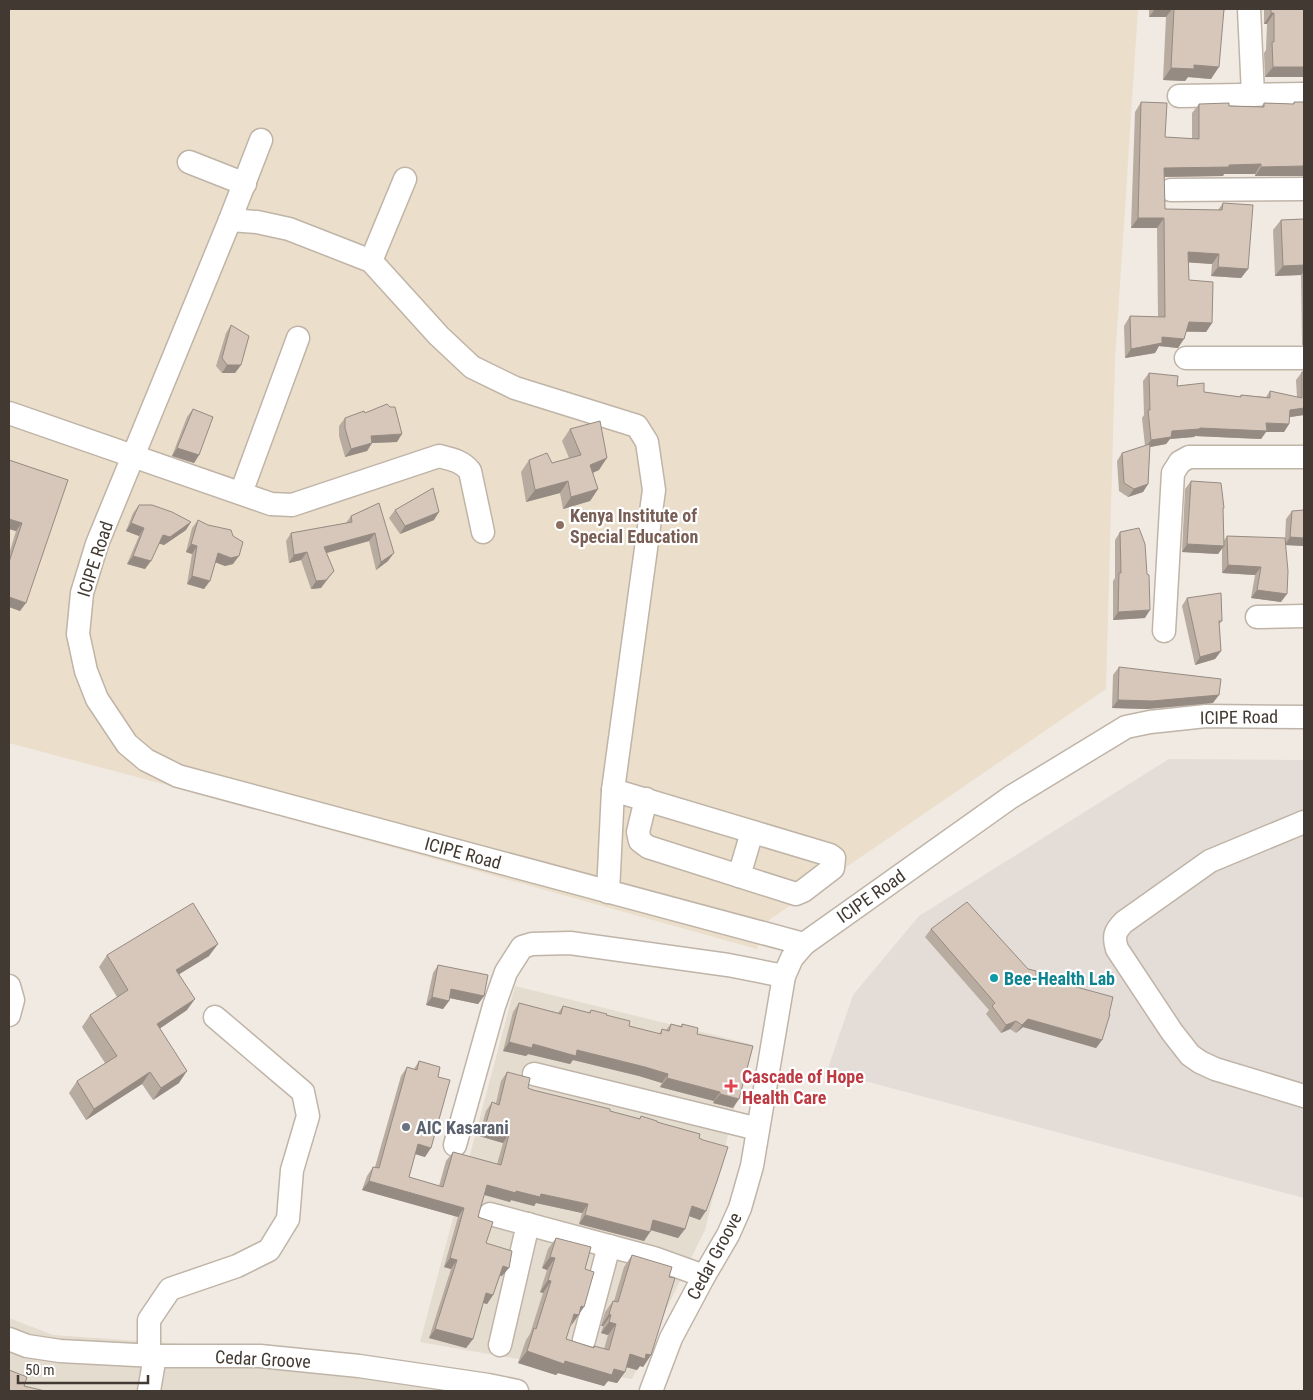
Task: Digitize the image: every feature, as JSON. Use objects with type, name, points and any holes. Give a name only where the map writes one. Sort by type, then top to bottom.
[{"type":"street","points":[[1249,9],[1253,94]]},
{"type":"street","points":[[1179,96],[1304,94]]},
{"type":"street","name":"ICIPE Road","points":[[261,140],[245,184],[97,544],[82,593],[78,634],[86,671],[96,699],[127,744],[146,760],[178,776],[804,944],[1011,797],[1126,727],[1150,722],[1206,716],[1304,717]]},
{"type":"street","points":[[189,162],[245,184]]},
{"type":"street","points":[[371,261],[405,179]]},
{"type":"street","points":[[1171,190],[1304,189]]},
{"type":"street","points":[[230,220],[257,222],[289,229],[371,261],[439,336],[472,367],[515,388],[637,426],[647,442],[654,490],[613,790],[608,892]]},
{"type":"street","points":[[241,493],[298,338]]},
{"type":"street","points":[[1186,358],[1304,358]]},
{"type":"street","points":[[9,414],[271,504],[292,505],[438,456],[465,464],[470,471],[483,532]]},
{"type":"street","points":[[1164,631],[1173,473],[1180,462],[1189,457],[1304,457]]},
{"type":"street","points":[[1257,617],[1304,616]]},
{"type":"street","points":[[613,790],[830,855],[834,858],[833,868],[799,894],[648,847],[640,841],[638,832],[646,800]]},
{"type":"street","points":[[1304,822],[1210,861],[1124,922],[1116,930],[1114,938],[1117,949],[1172,1032],[1190,1055],[1215,1069],[1304,1096]]},
{"type":"street","points":[[739,876],[752,832]]},
{"type":"street","points":[[455,1145],[494,1006],[506,972],[522,947],[532,944],[570,943],[728,965],[784,976]]},
{"type":"street","name":"Cedar Groove","points":[[651,1391],[671,1338],[728,1235],[740,1208],[752,1166],[784,976],[792,958],[804,944]]},
{"type":"street","points":[[9,986],[13,1000],[9,1015]]},
{"type":"street","points":[[150,1391],[152,1355],[149,1320],[170,1289],[237,1266],[269,1250],[288,1219],[292,1170],[308,1116],[303,1092],[215,1017]]},
{"type":"street","points":[[534,1074],[758,1128]]},
{"type":"street","points":[[490,1214],[654,1258],[704,1276]]},
{"type":"street","points":[[500,1346],[528,1224]]},
{"type":"street","points":[[584,1340],[609,1246]]},
{"type":"street","name":"Cedar Groove","points":[[9,1339],[28,1346],[49,1350],[152,1355],[260,1356],[359,1366],[517,1391]]},
{"type":"shaded area","name":"Kenya Institute of Special Education","points":[[9,9],[1138,9],[1115,361],[1106,689],[769,920],[757,949],[182,789],[9,743]]},
{"type":"shaded area","points":[[1169,759],[1304,760],[1304,1198],[827,1071],[853,995],[919,916]]},
{"type":"shaded area","points":[[515,986],[750,1044],[705,1230],[632,1379],[420,1342]]},
{"type":"shaded area","points":[[9,1318],[53,1335],[345,1355],[446,1391],[9,1391]]},
{"type":"building","points":[[1174,9],[1224,9],[1219,67],[1194,65],[1194,69],[1171,68]]},
{"type":"building","points":[[1271,9],[1304,9],[1304,67],[1273,67],[1274,13],[1271,13]]},
{"type":"building","points":[[1141,102],[1167,103],[1165,137],[1199,139],[1199,104],[1229,103],[1229,106],[1264,107],[1264,103],[1294,104],[1294,102],[1304,102],[1304,166],[1261,167],[1261,164],[1229,165],[1229,167],[1164,168],[1165,209],[1222,210],[1223,203],[1253,205],[1248,269],[1218,267],[1219,254],[1188,252],[1189,280],[1213,282],[1212,323],[1189,322],[1184,339],[1162,337],[1162,343],[1131,349],[1130,316],[1165,317],[1164,218],[1138,218]]},
{"type":"building","points":[[1304,219],[1304,265],[1283,266],[1281,220]]},
{"type":"building","points":[[231,325],[249,336],[241,365],[227,365],[222,358]]},
{"type":"building","points":[[1302,372],[1304,372],[1304,408],[1290,410],[1289,424],[1266,423],[1267,431],[1200,428],[1172,431],[1171,437],[1151,440],[1148,410],[1150,410],[1149,373],[1178,376],[1177,386],[1204,383],[1204,392],[1241,397],[1241,395],[1270,398],[1270,391],[1302,398]]},
{"type":"building","points":[[387,404],[390,407],[395,407],[402,434],[371,436],[372,443],[351,449],[345,428],[345,418],[364,411],[365,413]]},
{"type":"building","points":[[193,409],[213,417],[199,455],[177,448]]},
{"type":"building","points":[[600,421],[607,458],[590,465],[598,489],[571,497],[568,481],[535,490],[529,460],[547,453],[552,463],[581,455],[570,429]]},
{"type":"building","points":[[1150,444],[1148,484],[1134,489],[1124,483],[1122,453]]},
{"type":"building","points":[[9,460],[68,480],[26,603],[9,597],[9,562],[22,523],[9,519]]},
{"type":"building","points":[[1191,481],[1221,483],[1224,508],[1224,546],[1187,544]]},
{"type":"building","points":[[433,488],[439,512],[405,526],[395,510]]},
{"type":"building","points":[[379,503],[394,553],[381,562],[375,533],[324,547],[334,571],[326,580],[316,581],[307,552],[294,555],[291,533],[352,522],[351,516]]},
{"type":"building","points":[[139,505],[152,505],[172,512],[191,522],[170,537],[163,535],[151,561],[133,556],[144,528],[131,523]]},
{"type":"building","points":[[1304,510],[1304,538],[1290,537],[1292,511]]},
{"type":"building","points":[[198,520],[208,525],[231,530],[233,536],[243,542],[239,556],[231,558],[218,553],[210,581],[192,576],[197,546],[191,544]]},
{"type":"building","points":[[1139,528],[1145,544],[1147,574],[1149,575],[1150,610],[1118,612],[1119,573],[1121,573],[1120,532]]},
{"type":"building","points":[[1227,536],[1285,538],[1288,571],[1287,594],[1257,590],[1261,567],[1228,565]]},
{"type":"building","points":[[1221,593],[1222,621],[1219,621],[1221,651],[1200,657],[1187,598]]},
{"type":"building","points":[[1119,667],[1221,679],[1219,695],[1152,701],[1118,700]]},
{"type":"building","name":"Bee-Health Lab","points":[[967,902],[1028,969],[1036,971],[1036,976],[1113,997],[1102,1040],[1028,1019],[1022,1025],[1016,1021],[1006,1025],[992,1006],[995,1003],[931,929]]},
{"type":"building","points":[[193,903],[218,944],[176,970],[195,999],[157,1024],[187,1071],[161,1088],[150,1072],[94,1109],[77,1081],[117,1056],[90,1015],[128,990],[107,955]]},
{"type":"building","points":[[438,965],[488,975],[484,996],[451,989],[449,1001],[432,997]]},
{"type":"building","points":[[519,1003],[561,1014],[563,1006],[590,1013],[591,1010],[630,1021],[629,1026],[661,1034],[662,1029],[669,1031],[671,1024],[682,1027],[682,1024],[698,1028],[697,1034],[753,1046],[739,1099],[667,1078],[668,1074],[645,1067],[577,1050],[576,1056],[533,1044],[532,1048],[509,1042]]},
{"type":"building","points":[[419,1061],[440,1067],[438,1077],[450,1080],[431,1148],[418,1144],[409,1177],[443,1187],[453,1152],[501,1165],[509,1134],[485,1127],[492,1102],[499,1105],[507,1072],[530,1078],[528,1088],[533,1090],[610,1109],[610,1111],[640,1119],[641,1116],[700,1134],[699,1138],[703,1140],[728,1147],[706,1211],[692,1206],[685,1229],[653,1220],[650,1232],[585,1215],[588,1204],[541,1194],[540,1197],[516,1191],[516,1193],[487,1185],[478,1217],[493,1222],[486,1243],[512,1251],[509,1268],[503,1266],[493,1295],[486,1293],[473,1339],[435,1329],[457,1260],[450,1258],[464,1208],[369,1181],[373,1167],[379,1168],[407,1067],[417,1070]]},
{"type":"building","points":[[556,1238],[591,1247],[585,1269],[594,1272],[584,1307],[581,1306],[579,1315],[574,1314],[566,1339],[594,1348],[594,1346],[609,1350],[616,1324],[609,1322],[611,1315],[609,1314],[613,1301],[618,1302],[632,1255],[672,1267],[669,1277],[675,1278],[651,1355],[646,1354],[645,1359],[630,1354],[625,1372],[614,1369],[612,1375],[565,1361],[564,1364],[527,1351],[551,1281],[548,1280],[555,1258],[550,1257]]},
{"type":"building","points":[[9,1370],[27,1377],[24,1386],[45,1391],[9,1391]]},
{"type":"place","name":"Kenya Institute of Special Education","points":[[560,525]]},
{"type":"place","name":"Bee-Health Lab","points":[[994,978]]},
{"type":"place","name":"Cascade of Hope Health Care","points":[[731,1086]]},
{"type":"place","name":"AIC Kasarani","points":[[406,1127]]}]
